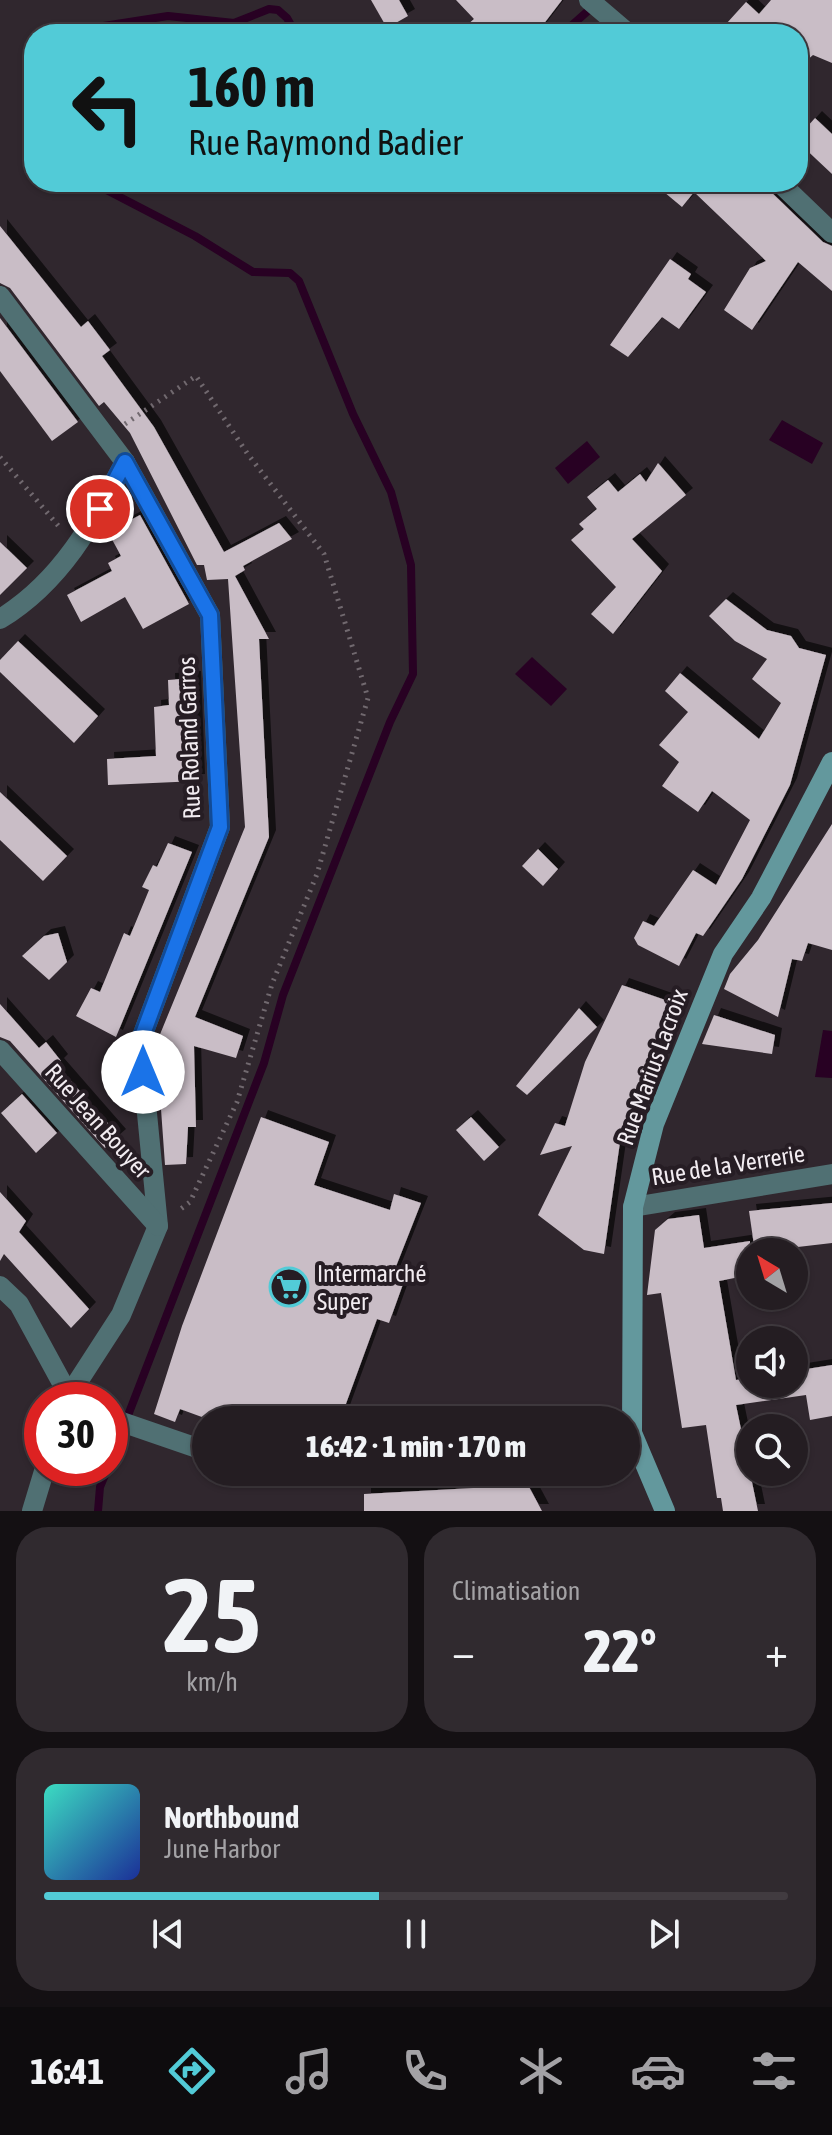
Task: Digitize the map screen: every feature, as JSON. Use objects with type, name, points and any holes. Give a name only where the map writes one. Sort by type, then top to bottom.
[{"type":"main road","name":"Rue Marius Lacroix","points":[[629,1406],[633,1207],[654,1124],[723,954],[761,898],[832,762]]},
{"type":"main road","name":"Rue Marius Lacroix","points":[[640,1457],[665,1511]]},
{"type":"street","points":[[589,0],[617,24]]},
{"type":"street","points":[[789,192],[832,233]]},
{"type":"street","name":"Rue Roland Garros","points":[[0,296],[125,462],[210,615],[220,827],[140,1042],[158,1226],[121,1315],[80,1382]]},
{"type":"street","points":[[0,619],[27,602],[88,533],[125,462]]},
{"type":"street","name":"Rue Jean Bouyer","points":[[0,1050],[158,1226]]},
{"type":"street","name":"Rue de la Verrerie","points":[[633,1207],[832,1174]]},
{"type":"street","points":[[0,1286],[19,1304],[61,1382]]},
{"type":"street","points":[[128,1426],[192,1447]]},
{"type":"street","points":[[32,1511],[40,1486]]},
{"type":"path","points":[[107,437],[196,376],[247,453],[324,554],[368,698],[317,874],[272,984],[237,1102],[190,1202],[158,1226]]},
{"type":"path","points":[[0,457],[76,546]]},
{"type":"shaded area","points":[[782,420],[823,443],[812,464],[769,440]]},
{"type":"shaded area","points":[[587,441],[600,457],[568,484],[555,468]]},
{"type":"shaded area","points":[[532,657],[567,689],[551,706],[515,674]]},
{"type":"shaded area","points":[[823,1030],[832,1031],[832,1078],[815,1077]]},
{"type":"building","points":[[371,0],[399,0],[408,16],[394,24],[385,24]]},
{"type":"building","points":[[456,0],[562,0],[544,24],[468,24],[474,19]]},
{"type":"building","points":[[771,0],[832,0],[832,63],[813,55],[808,59],[808,24],[726,24],[746,2],[759,14]]},
{"type":"building","points":[[815,118],[832,134],[832,174],[808,151],[808,126]]},
{"type":"building","points":[[664,192],[694,192],[682,207]]},
{"type":"building","points":[[694,192],[771,192],[823,242],[832,246],[832,291],[798,262],[752,330],[724,310],[750,268],[766,261]]},
{"type":"building","points":[[0,226],[81,327],[88,321],[110,350],[102,356],[154,427],[224,552],[279,523],[292,539],[243,566],[245,570],[235,576],[269,639],[259,639],[269,837],[195,1017],[243,1036],[236,1058],[194,1046],[196,1127],[188,1127],[186,1164],[165,1165],[157,1053],[154,1049],[245,827],[228,579],[207,580],[204,565],[197,565],[130,433],[104,402],[99,406],[10,288],[0,283]]},
{"type":"building","points":[[670,259],[691,274],[688,279],[706,292],[679,329],[662,317],[628,357],[610,345]]},
{"type":"building","points":[[0,318],[78,422],[52,441],[0,371]]},
{"type":"building","points":[[658,463],[686,495],[632,539],[662,571],[613,634],[591,614],[616,587],[571,540],[584,529],[579,524],[597,509],[587,497],[608,480],[618,492],[640,474],[646,482]]},
{"type":"building","points":[[140,515],[189,604],[143,629],[125,597],[81,622],[67,595],[112,571],[108,563],[121,556],[108,532]]},
{"type":"building","points":[[0,542],[27,568],[0,595]]},
{"type":"building","points":[[726,599],[767,630],[791,636],[799,648],[826,655],[790,785],[742,879],[703,936],[696,933],[679,966],[638,945],[634,938],[643,921],[654,926],[693,870],[716,885],[750,820],[712,791],[698,812],[662,786],[679,762],[659,745],[688,712],[665,691],[680,673],[759,739],[781,703],[752,679],[767,659],[735,641],[709,616]]},
{"type":"building","points":[[18,641],[98,716],[74,743],[0,672],[0,660]]},
{"type":"building","points":[[194,678],[198,781],[108,785],[107,759],[156,756],[154,707],[169,705],[168,680]]},
{"type":"building","points":[[0,792],[67,856],[43,881],[0,840]]},
{"type":"building","points":[[832,824],[832,950],[808,943],[802,961],[792,959],[778,1017],[724,989],[730,974],[758,940]]},
{"type":"building","points":[[168,843],[192,852],[116,1037],[76,1016],[91,988],[100,992],[124,933],[130,936],[149,890],[142,887],[153,865],[157,867]]},
{"type":"building","points":[[538,849],[558,869],[543,886],[522,866]]},
{"type":"building","points":[[58,933],[67,962],[49,980],[22,956],[44,936]]},
{"type":"building","points":[[622,985],[671,1002],[620,1142],[604,1254],[584,1250],[538,1215],[572,1146],[540,1155],[555,1123],[565,1126],[585,1062]]},
{"type":"building","points":[[0,1004],[39,1048],[46,1042],[61,1061],[57,1065],[119,1136],[105,1148],[10,1041],[0,1037]]},
{"type":"building","points":[[579,1008],[597,1027],[527,1095],[516,1086]]},
{"type":"building","points":[[714,1015],[775,1035],[772,1054],[702,1044]]},
{"type":"building","points":[[22,1094],[57,1133],[36,1153],[1,1113]]},
{"type":"building","points":[[261,1117],[329,1142],[314,1185],[390,1210],[394,1194],[421,1203],[391,1279],[403,1284],[389,1323],[377,1319],[345,1406],[192,1406],[192,1413],[180,1409],[175,1422],[154,1414],[182,1326]]},
{"type":"building","points":[[471,1117],[499,1147],[484,1161],[456,1130]]},
{"type":"building","points":[[0,1192],[26,1221],[19,1232],[89,1309],[71,1328],[4,1254],[0,1261]]},
{"type":"building","points":[[832,1203],[832,1243],[808,1246],[808,1238],[753,1238],[749,1211]]},
{"type":"building","points":[[699,1215],[704,1248],[736,1243],[736,1278],[719,1281],[736,1380],[736,1398],[785,1398],[736,1405],[736,1486],[753,1486],[758,1511],[723,1511],[721,1498],[717,1498],[706,1425],[682,1428],[661,1293],[647,1295],[655,1230],[668,1219]]},
{"type":"building","points":[[832,1365],[832,1416],[810,1420],[806,1398],[808,1369]]},
{"type":"building","points":[[529,1486],[542,1511],[364,1511],[364,1494]]},
{"type":"waterway","points":[[116,24],[168,16],[234,23],[269,9],[278,10],[290,24]]},
{"type":"waterway","points":[[573,24],[589,10]]},
{"type":"waterway","points":[[110,192],[195,236],[253,272],[290,273],[299,281],[353,414],[391,492],[411,565],[413,674],[390,722],[283,995],[264,1063],[128,1415]]},
{"type":"waterway","points":[[98,1511],[100,1486]]},
{"type":"place","name":"Intermarché Super","points":[[289,1287]]},
{"type":"route","points":[[100,509],[125,462],[210,615],[220,827],[140,1042],[143,1072]]}]
